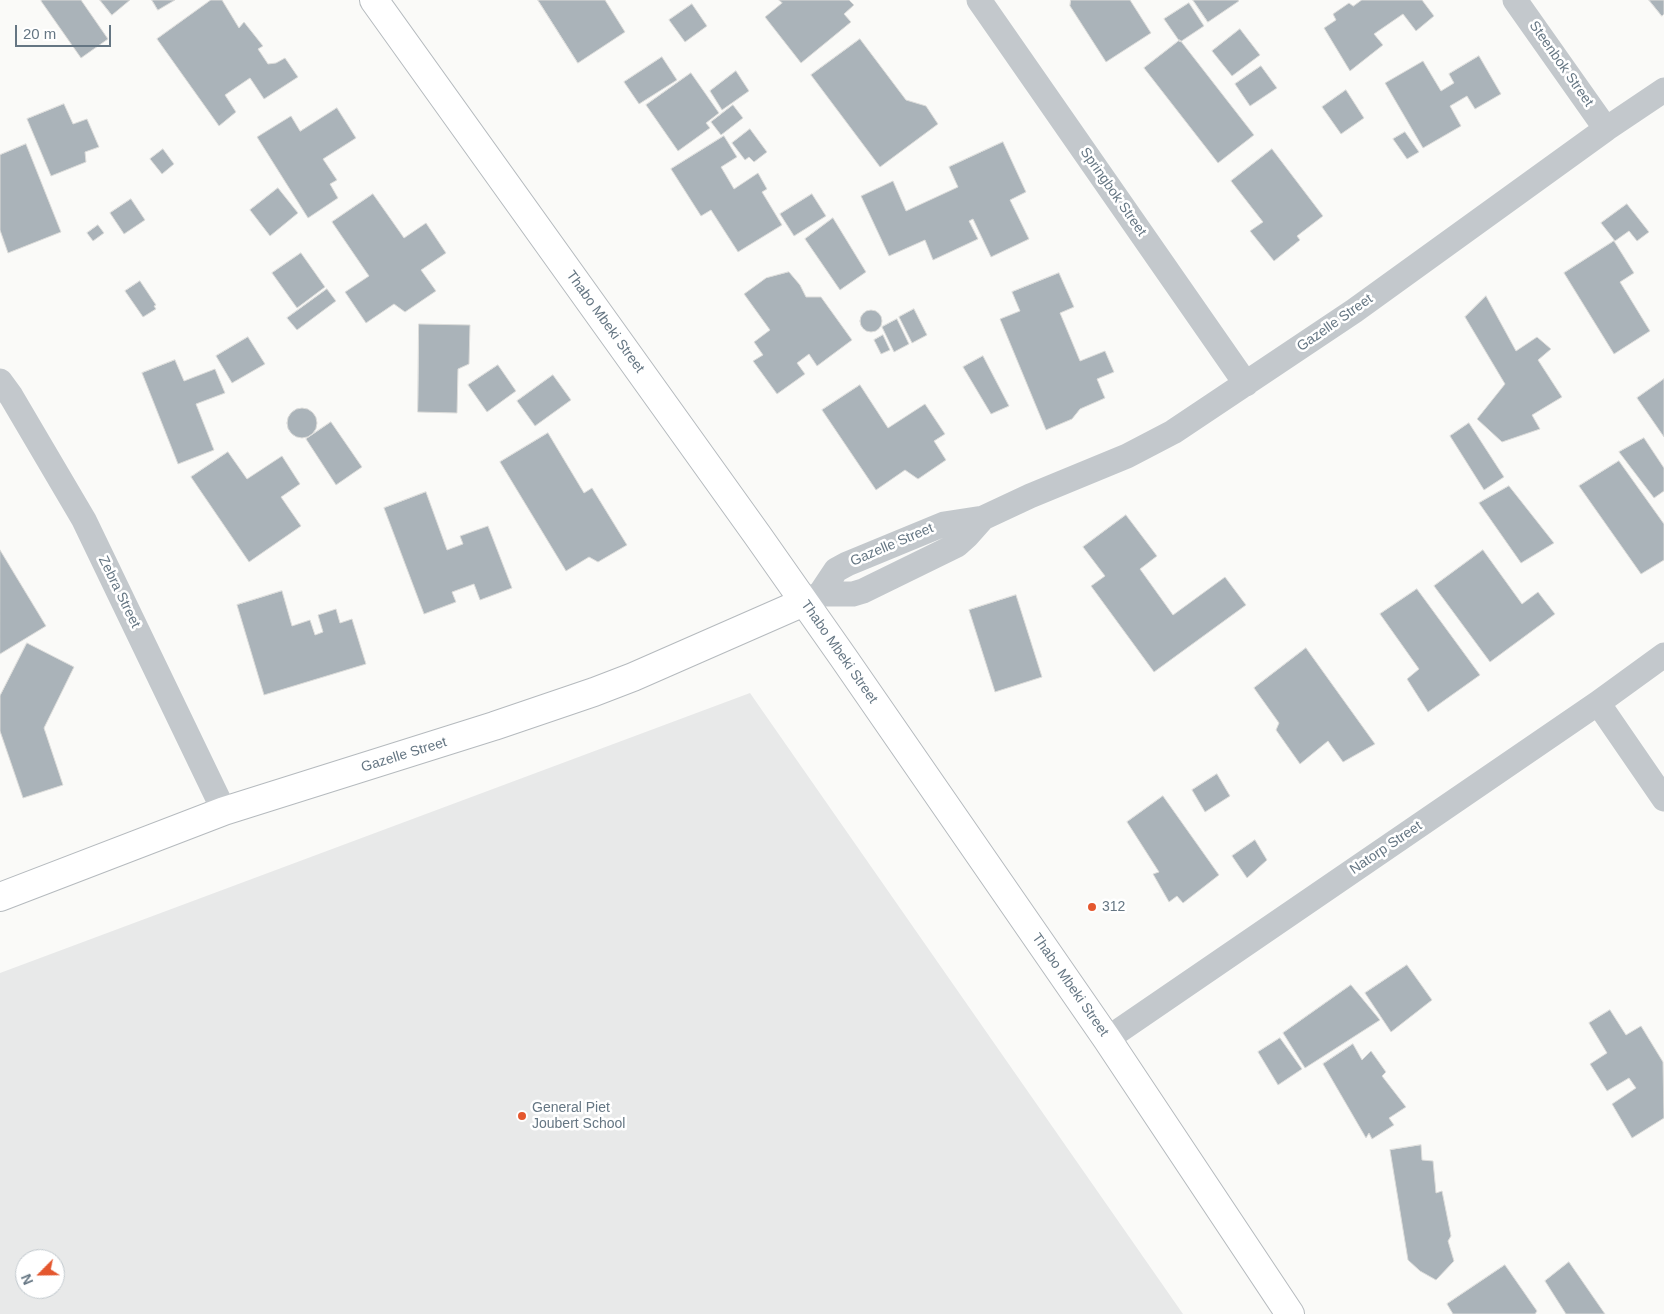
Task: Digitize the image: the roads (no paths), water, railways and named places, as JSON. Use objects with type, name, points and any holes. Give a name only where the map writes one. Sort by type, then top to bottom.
[{"type":"main road","name":"Thabo Mbeki Street","points":[[374,0],[812,598],[1290,1314]]},
{"type":"main road","name":"Gazelle Street","points":[[0,896],[224,811],[494,726],[594,692],[633,677],[812,598]]},
{"type":"street","name":"Springbok Street","points":[[980,0],[1246,384]]},
{"type":"street","name":"Steenbok Street","points":[[1515,0],[1606,129]]},
{"type":"street","name":"Gazelle Street","points":[[812,598],[836,570],[847,564],[944,524],[983,518],[1149,446],[1173,432],[1354,311],[1606,129],[1664,90]]},
{"type":"street","name":"Zebra Street","points":[[0,381],[11,396],[84,520],[224,811]]},
{"type":"street","name":"Natorp Street","points":[[1107,1038],[1598,703],[1664,655]]},
{"type":"street","points":[[1598,703],[1664,799]]},
{"type":"place","name":"312","points":[[1092,907]]},
{"type":"place","name":"General Piet Joubert School","points":[[522,1116]]}]
